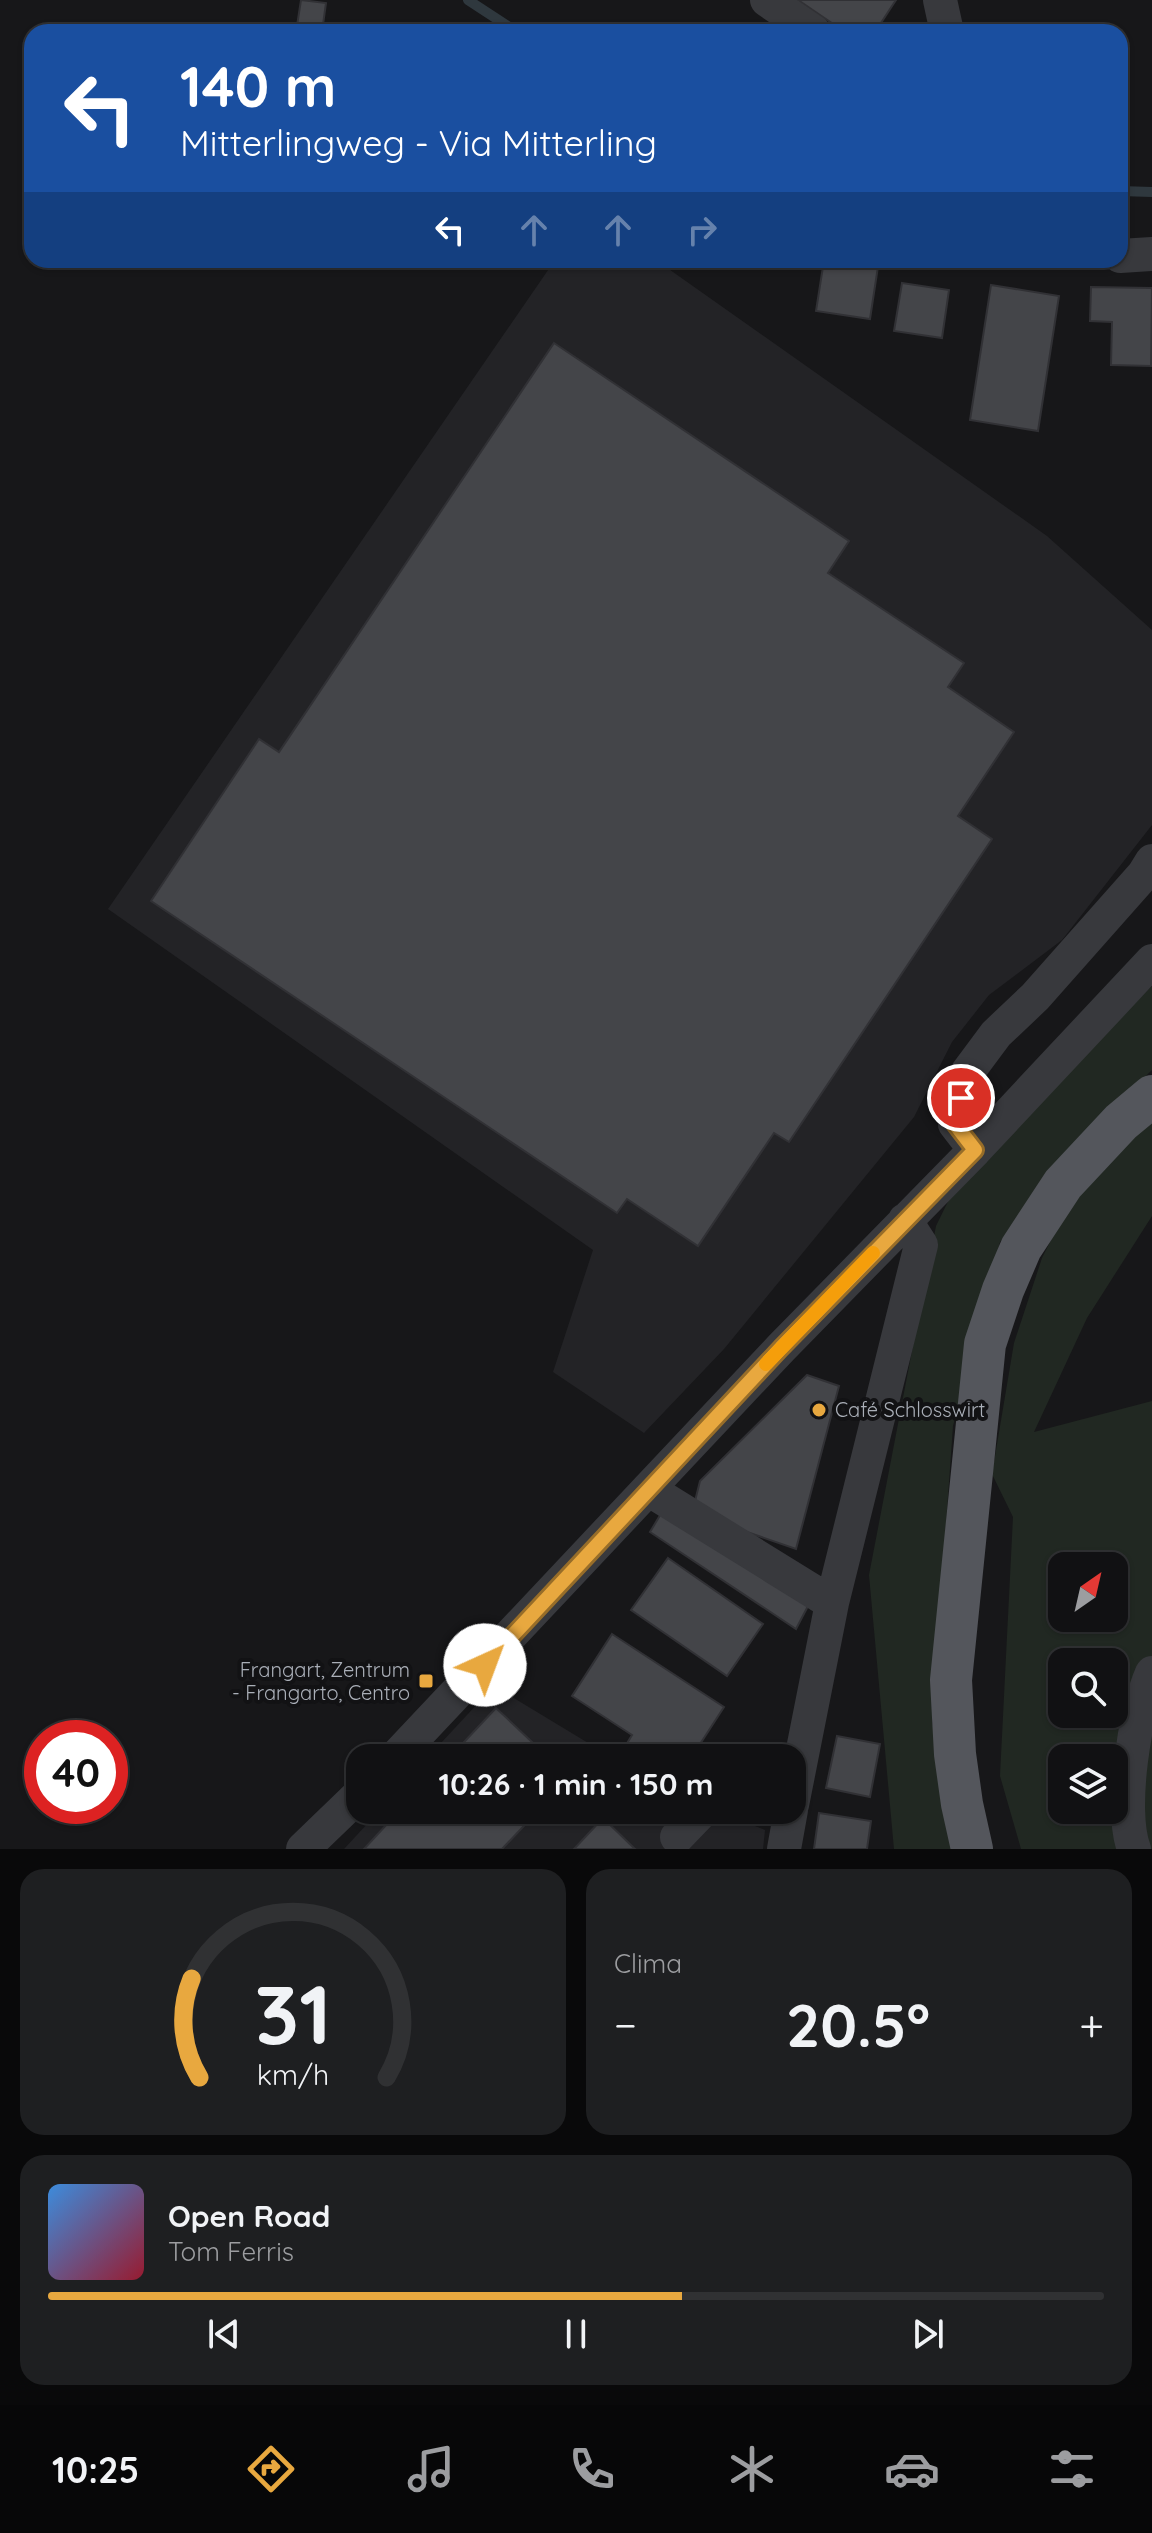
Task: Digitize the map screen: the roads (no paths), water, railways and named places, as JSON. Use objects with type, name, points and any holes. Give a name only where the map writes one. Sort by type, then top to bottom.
[{"type":"main road","points":[[972,1849],[955,1754],[951,1680],[985,1344],[1021,1248],[1063,1184],[1121,1122],[1152,1096]]},
{"type":"street","points":[[767,0],[802,24]]},
{"type":"street","points":[[940,0],[945,24]]},
{"type":"street","points":[[1128,256],[1152,254]]},
{"type":"street","points":[[975,1150],[955,1124],[967,1073],[996,1034],[1035,997],[1144,874],[1152,861]]},
{"type":"street","points":[[408,1744],[1152,961]]},
{"type":"street","points":[[800,1744],[921,1245],[905,1220]]},
{"type":"street","points":[[648,1489],[832,1603]]},
{"type":"street","points":[[1134,1849],[1129,1838],[1127,1799],[1143,1693],[1152,1673]]},
{"type":"street","points":[[303,1849],[346,1808]]},
{"type":"street","points":[[677,1837],[690,1824]]},
{"type":"street","points":[[784,1849],[789,1824]]},
{"type":"waterway","points":[[468,0],[505,24]]},
{"type":"waterway","points":[[1128,191],[1152,192]]},
{"type":"place","name":"Café Schlosswirt","points":[[819,1410]]},
{"type":"place","name":"Frangart, Zentrum - Frangarto, Centro","points":[[426,1681]]}]
